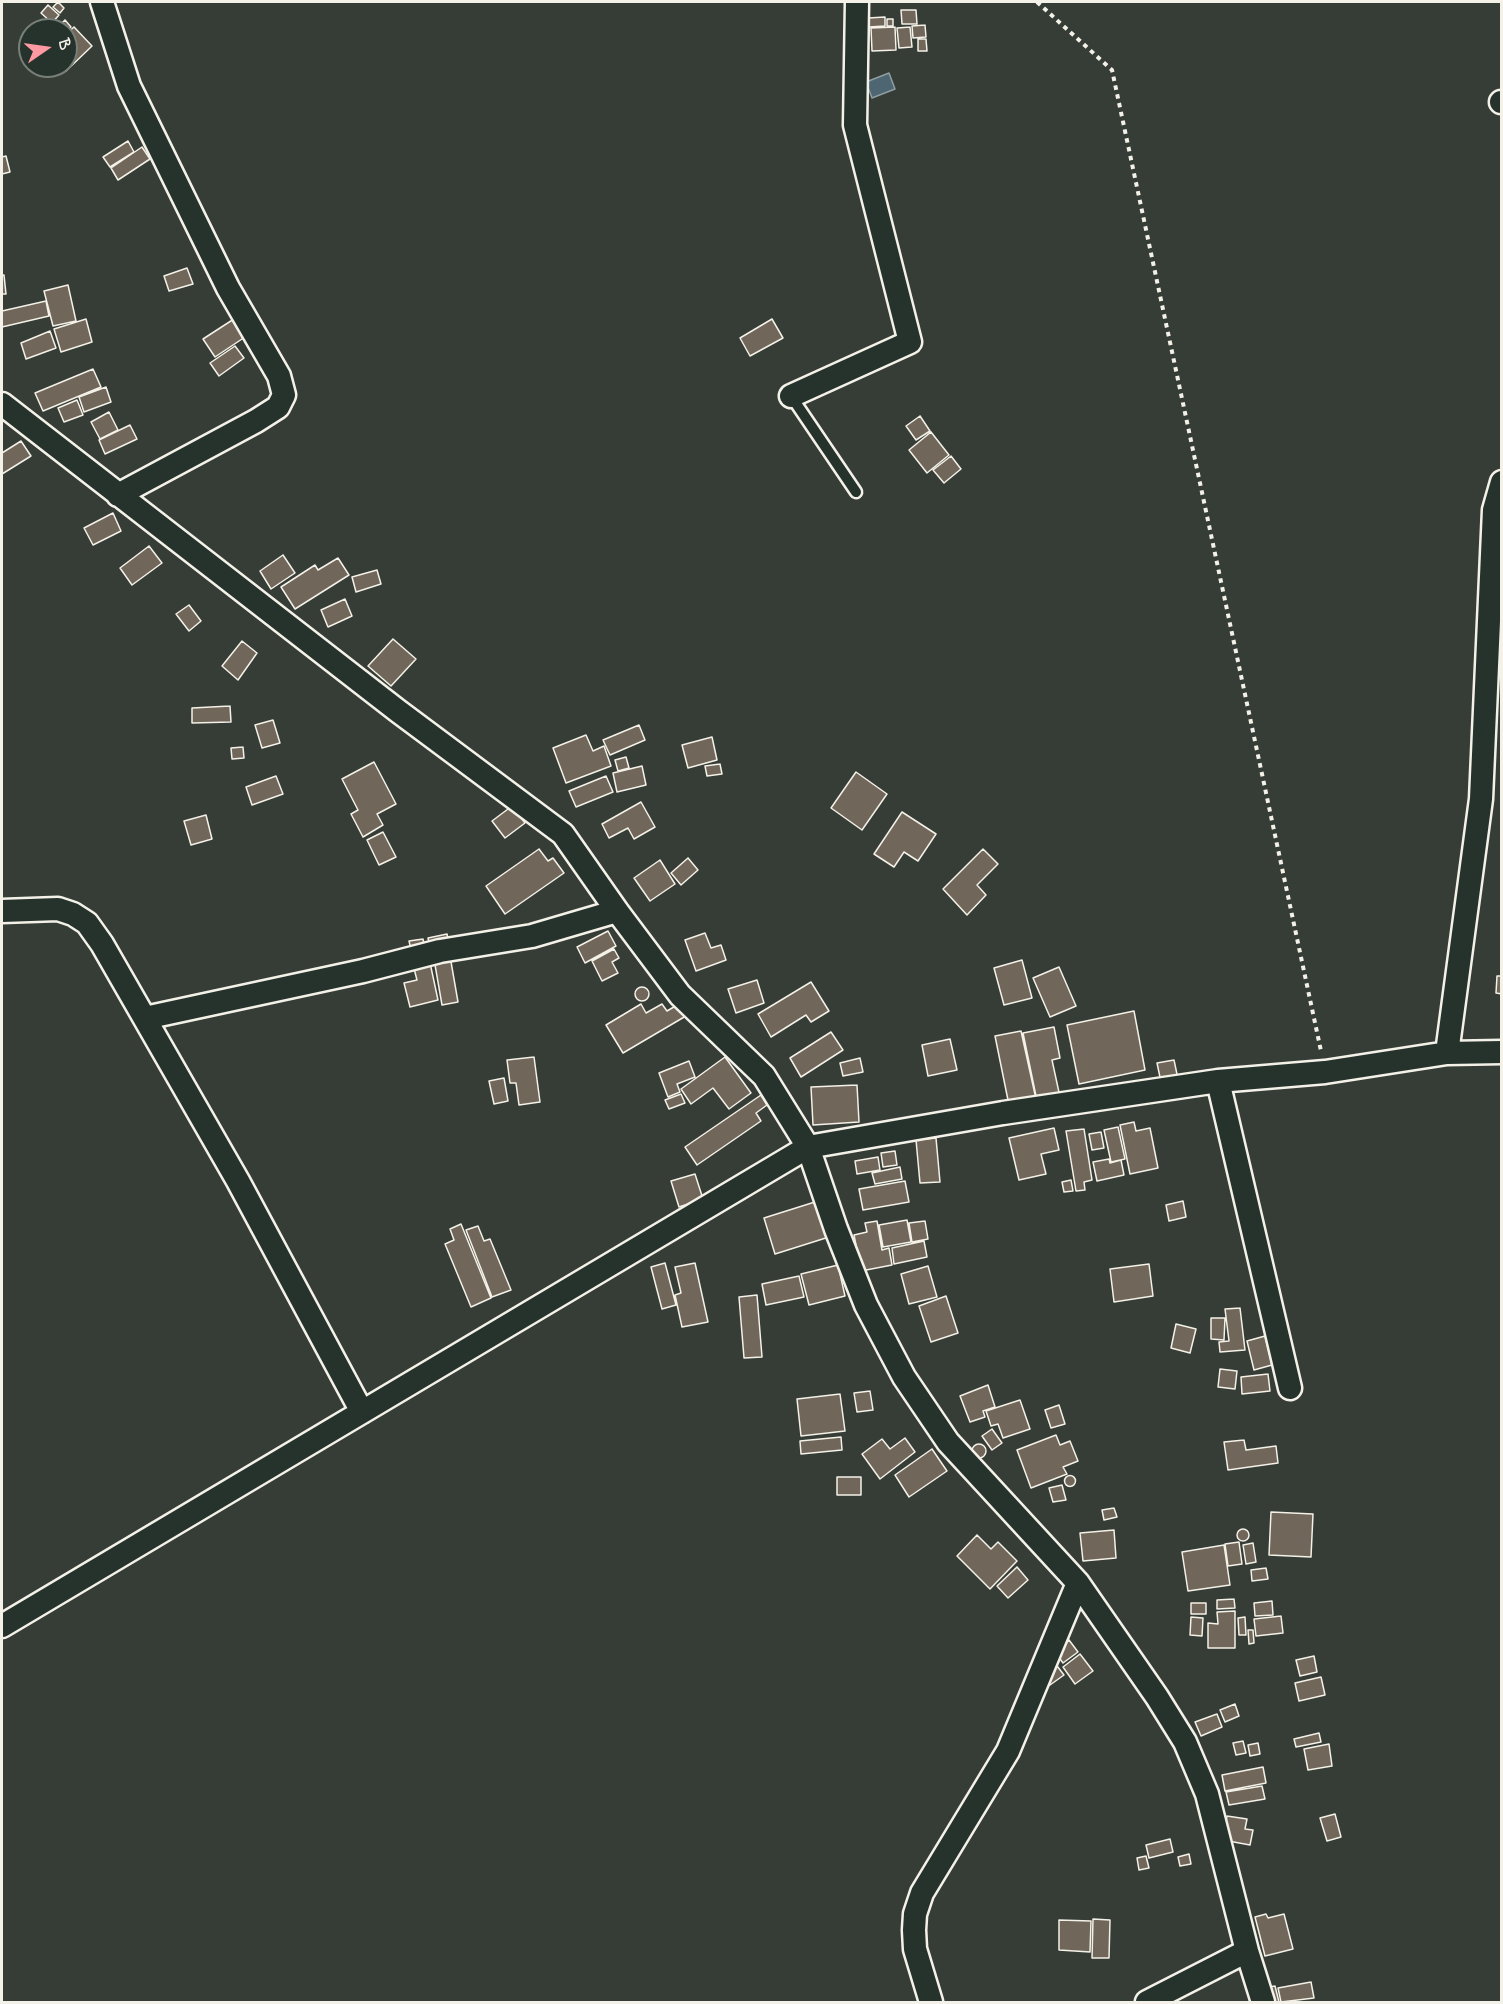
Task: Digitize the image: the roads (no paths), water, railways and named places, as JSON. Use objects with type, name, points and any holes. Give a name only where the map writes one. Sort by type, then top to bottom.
[{"type":"street","points":[[102,2],[129,86],[228,288],[279,376],[284,395],[278,407],[256,421],[118,495]]},
{"type":"street","points":[[790,396],[910,342],[855,125],[857,2]]},
{"type":"street","points":[[2,404],[398,711],[563,834],[680,995],[764,1076],[808,1147],[866,1305],[904,1377],[948,1443],[1078,1583],[1157,1697],[1185,1742],[1207,1794],[1247,1951],[1263,2002]]},
{"type":"street","points":[[1447,1053],[1481,799],[1494,510],[1502,482]]},
{"type":"street","points":[[2,911],[57,909],[73,914],[87,923],[102,944],[238,1181],[362,1412]]},
{"type":"street","points":[[145,1018],[363,971],[440,951],[532,936],[617,911]]},
{"type":"street","points":[[2,1626],[808,1147],[1003,1113],[1218,1081],[1325,1072],[1447,1053],[1502,1052]]},
{"type":"street","points":[[1218,1081],[1290,1388]]},
{"type":"street","points":[[931,2002],[915,1949],[915,1914],[922,1893],[1008,1751],[1078,1583]]},
{"type":"street","points":[[1147,2002],[1247,1951]]},
{"type":"lane","points":[[790,396],[856,492]]},
{"type":"water","points":[[889,73],[895,89],[872,98],[866,82]]}]
